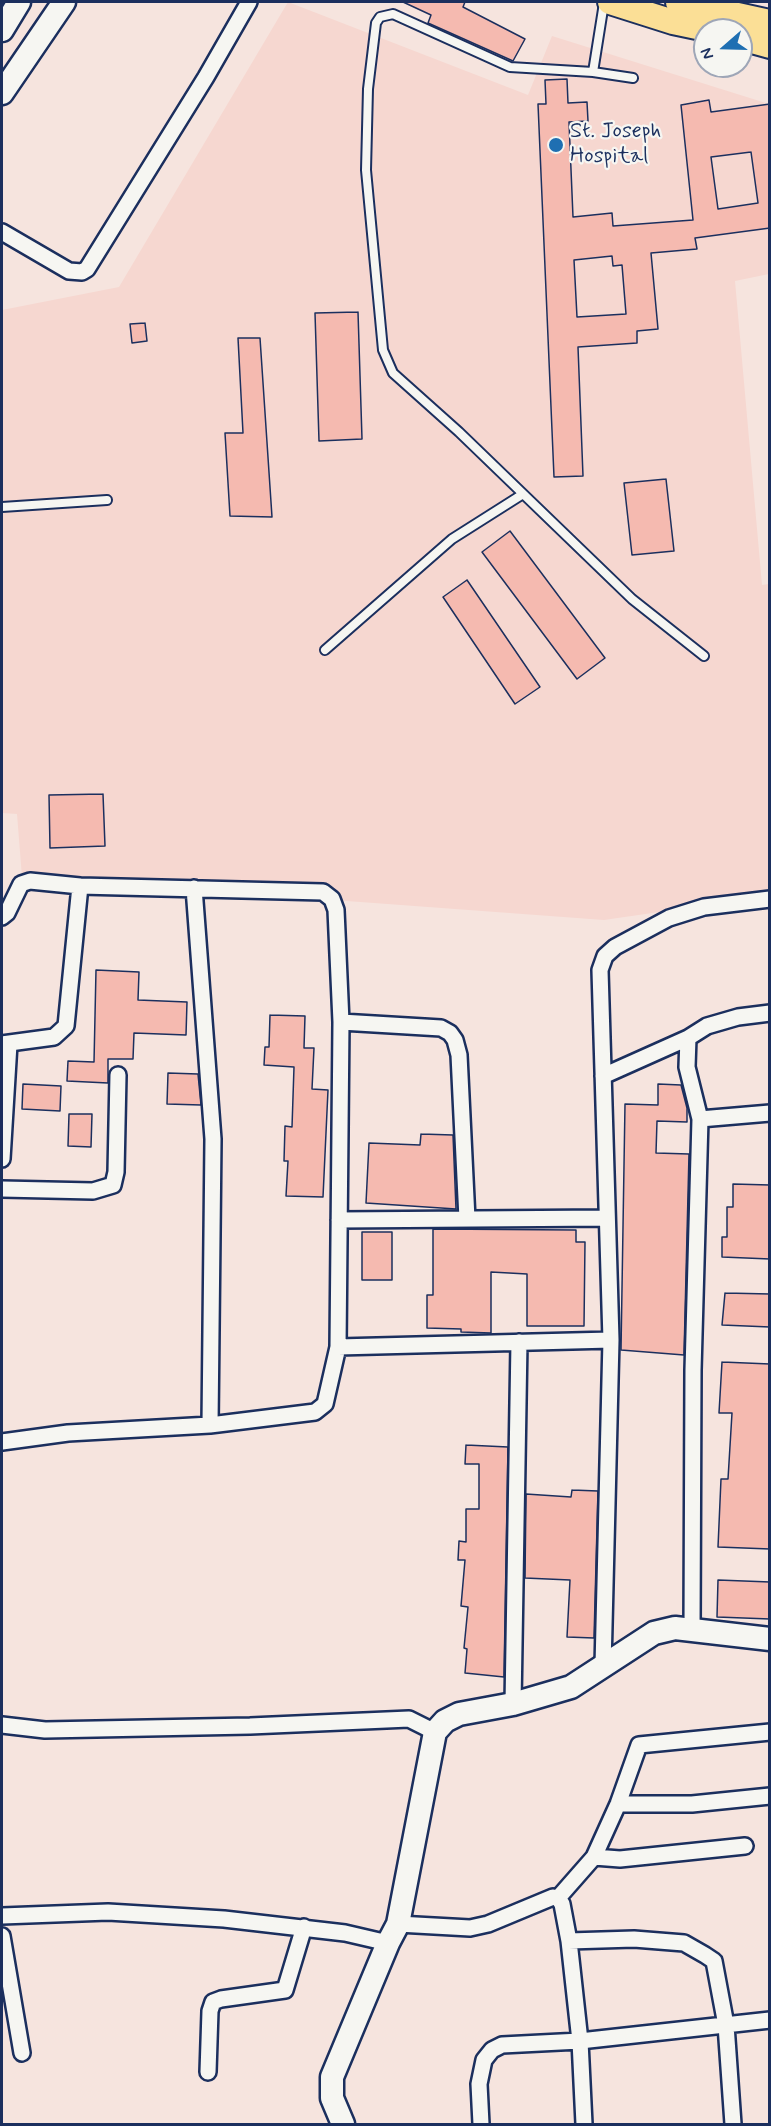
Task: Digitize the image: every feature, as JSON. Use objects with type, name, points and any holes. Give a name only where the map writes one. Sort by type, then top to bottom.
[{"type":"main road","points":[[610,2],[693,26]]},
{"type":"main road","points":[[678,2],[770,22]]},
{"type":"main road","points":[[753,41],[770,46]]},
{"type":"street","points":[[2,30],[19,2]]},
{"type":"street","points":[[2,93],[64,2]]},
{"type":"street","points":[[2,232],[69,271],[82,272],[87,269],[206,78],[249,2]]},
{"type":"street","points":[[2,917],[7,912],[21,884],[30,881],[80,886],[322,892],[332,899],[336,910],[341,1022],[338,1347],[326,1404],[320,1411],[210,1425],[68,1433],[2,1442]]},
{"type":"street","points":[[2,1159],[5,1044],[54,1037],[66,1026],[80,886]]},
{"type":"street","points":[[194,888],[213,1139],[210,1425]]},
{"type":"street","points":[[603,1666],[611,1340],[602,1104],[600,970],[605,956],[615,947],[669,918],[704,907],[770,899]]},
{"type":"street","points":[[603,1076],[717,1023],[738,1017],[770,1013]]},
{"type":"street","points":[[341,1022],[441,1028],[450,1033],[459,1055],[467,1219]]},
{"type":"street","points":[[688,1038],[687,1067],[700,1119],[693,1370],[692,1630]]},
{"type":"street","points":[[2,1189],[93,1191],[113,1185],[116,1172],[118,1075]]},
{"type":"street","points":[[700,1119],[770,1113]]},
{"type":"street","points":[[339,1220],[607,1218]]},
{"type":"street","points":[[338,1347],[611,1340]]},
{"type":"street","points":[[513,1704],[519,1342]]},
{"type":"street","points":[[343,2124],[332,2098],[332,2077],[393,1933],[435,1732],[445,1721],[459,1714],[513,1704],[571,1687],[654,1633],[675,1628],[770,1639]]},
{"type":"street","points":[[2,1725],[56,1729],[250,1726],[409,1719],[435,1732]]},
{"type":"street","points":[[2,1916],[108,1912],[393,1933],[470,1928],[488,1924],[545,1899],[558,1898],[594,1857],[618,1804],[639,1745],[770,1732]]},
{"type":"street","points":[[618,1804],[692,1804],[770,1796]]},
{"type":"street","points":[[594,1857],[620,1859],[746,1846]]},
{"type":"street","points":[[558,1898],[569,1941],[580,2040],[584,2124]]},
{"type":"street","points":[[208,2072],[210,2011],[213,2002],[221,1998],[285,1990],[289,1986],[304,1927]]},
{"type":"street","points":[[2,1936],[22,2053]]},
{"type":"street","points":[[569,1941],[634,1939],[684,1943],[714,1961],[726,2025],[733,2124]]},
{"type":"street","points":[[481,2124],[479,2084],[484,2060],[492,2050],[502,2045],[580,2040],[770,2020]]},
{"type":"lane","points":[[593,72],[604,2]]},
{"type":"lane","points":[[633,78],[593,72],[510,67],[393,14],[380,17],[376,23],[368,89],[366,170],[384,350],[393,373],[632,599],[704,656]]},
{"type":"lane","points":[[324,650],[452,539],[523,494]]},
{"type":"lane","points":[[2,507],[107,500]]},
{"type":"shaded area","points":[[288,2],[528,95],[552,36],[769,104],[769,274],[735,281],[762,585],[769,584],[769,896],[604,920],[22,877],[17,814],[2,813],[2,310],[119,287]]},
{"type":"building","points":[[403,2],[465,2],[463,7],[525,39],[513,61],[428,23],[431,15]]},
{"type":"building","points":[[567,79],[568,103],[587,102],[588,121],[569,122],[573,217],[612,213],[613,226],[693,220],[681,105],[709,100],[711,112],[770,104],[770,228],[695,238],[697,249],[651,253],[658,329],[637,331],[637,343],[578,347],[583,476],[554,477],[538,104],[546,104],[545,80]],"holes":[[[751,152],[758,203],[718,209],[711,157]],[[612,256],[613,266],[622,265],[626,314],[577,317],[574,260]]]},
{"type":"building","points":[[358,312],[362,439],[319,441],[315,313]]},
{"type":"building","points":[[145,323],[147,341],[132,343],[130,324]]},
{"type":"building","points":[[238,338],[260,338],[272,517],[230,516],[225,433],[243,433]]},
{"type":"building","points":[[666,479],[674,551],[632,555],[624,483]]},
{"type":"building","points":[[510,531],[605,658],[577,679],[482,552]]},
{"type":"building","points":[[467,580],[540,687],[515,704],[443,597]]},
{"type":"building","points":[[103,794],[105,846],[50,848],[49,795]]},
{"type":"building","points":[[96,970],[139,972],[138,1000],[187,1002],[186,1035],[134,1033],[133,1059],[108,1059],[108,1083],[67,1081],[68,1061],[94,1062]]},
{"type":"building","points":[[270,1015],[305,1016],[304,1048],[314,1048],[312,1089],[328,1090],[323,1197],[286,1196],[288,1161],[284,1161],[285,1126],[292,1127],[294,1067],[264,1065],[265,1047],[269,1047]]},
{"type":"building","points":[[168,1073],[198,1074],[201,1105],[167,1104]]},
{"type":"building","points":[[23,1084],[61,1086],[60,1111],[22,1109]]},
{"type":"building","points":[[658,1084],[681,1085],[687,1108],[687,1122],[657,1121],[656,1153],[689,1154],[684,1355],[621,1350],[625,1104],[658,1105]]},
{"type":"building","points":[[69,1114],[92,1114],[91,1147],[68,1146]]},
{"type":"building","points":[[421,1134],[453,1135],[456,1209],[366,1203],[369,1143],[420,1145]]},
{"type":"building","points":[[733,1184],[770,1185],[770,1259],[722,1257],[722,1237],[727,1237],[727,1207],[733,1207]]},
{"type":"building","points":[[433,1229],[576,1230],[576,1242],[585,1242],[584,1326],[527,1326],[527,1274],[491,1272],[491,1333],[427,1328],[427,1295],[433,1295]]},
{"type":"building","points":[[362,1232],[392,1232],[392,1280],[362,1280]]},
{"type":"building","points":[[725,1293],[770,1294],[770,1327],[722,1325]]},
{"type":"building","points":[[722,1362],[770,1364],[770,1549],[718,1547],[721,1479],[728,1479],[732,1413],[719,1413]]},
{"type":"building","points":[[466,1445],[508,1447],[504,1677],[465,1673],[467,1649],[464,1648],[468,1607],[461,1606],[465,1560],[458,1560],[459,1541],[466,1542],[466,1509],[479,1509],[479,1464],[465,1464]]},
{"type":"building","points":[[572,1490],[598,1491],[594,1638],[567,1637],[570,1580],[525,1578],[526,1494],[571,1497]]},
{"type":"building","points":[[718,1580],[770,1582],[770,1619],[717,1617]]},
{"type":"place","name":"St. Joseph Hospital","points":[[556,145]]}]
